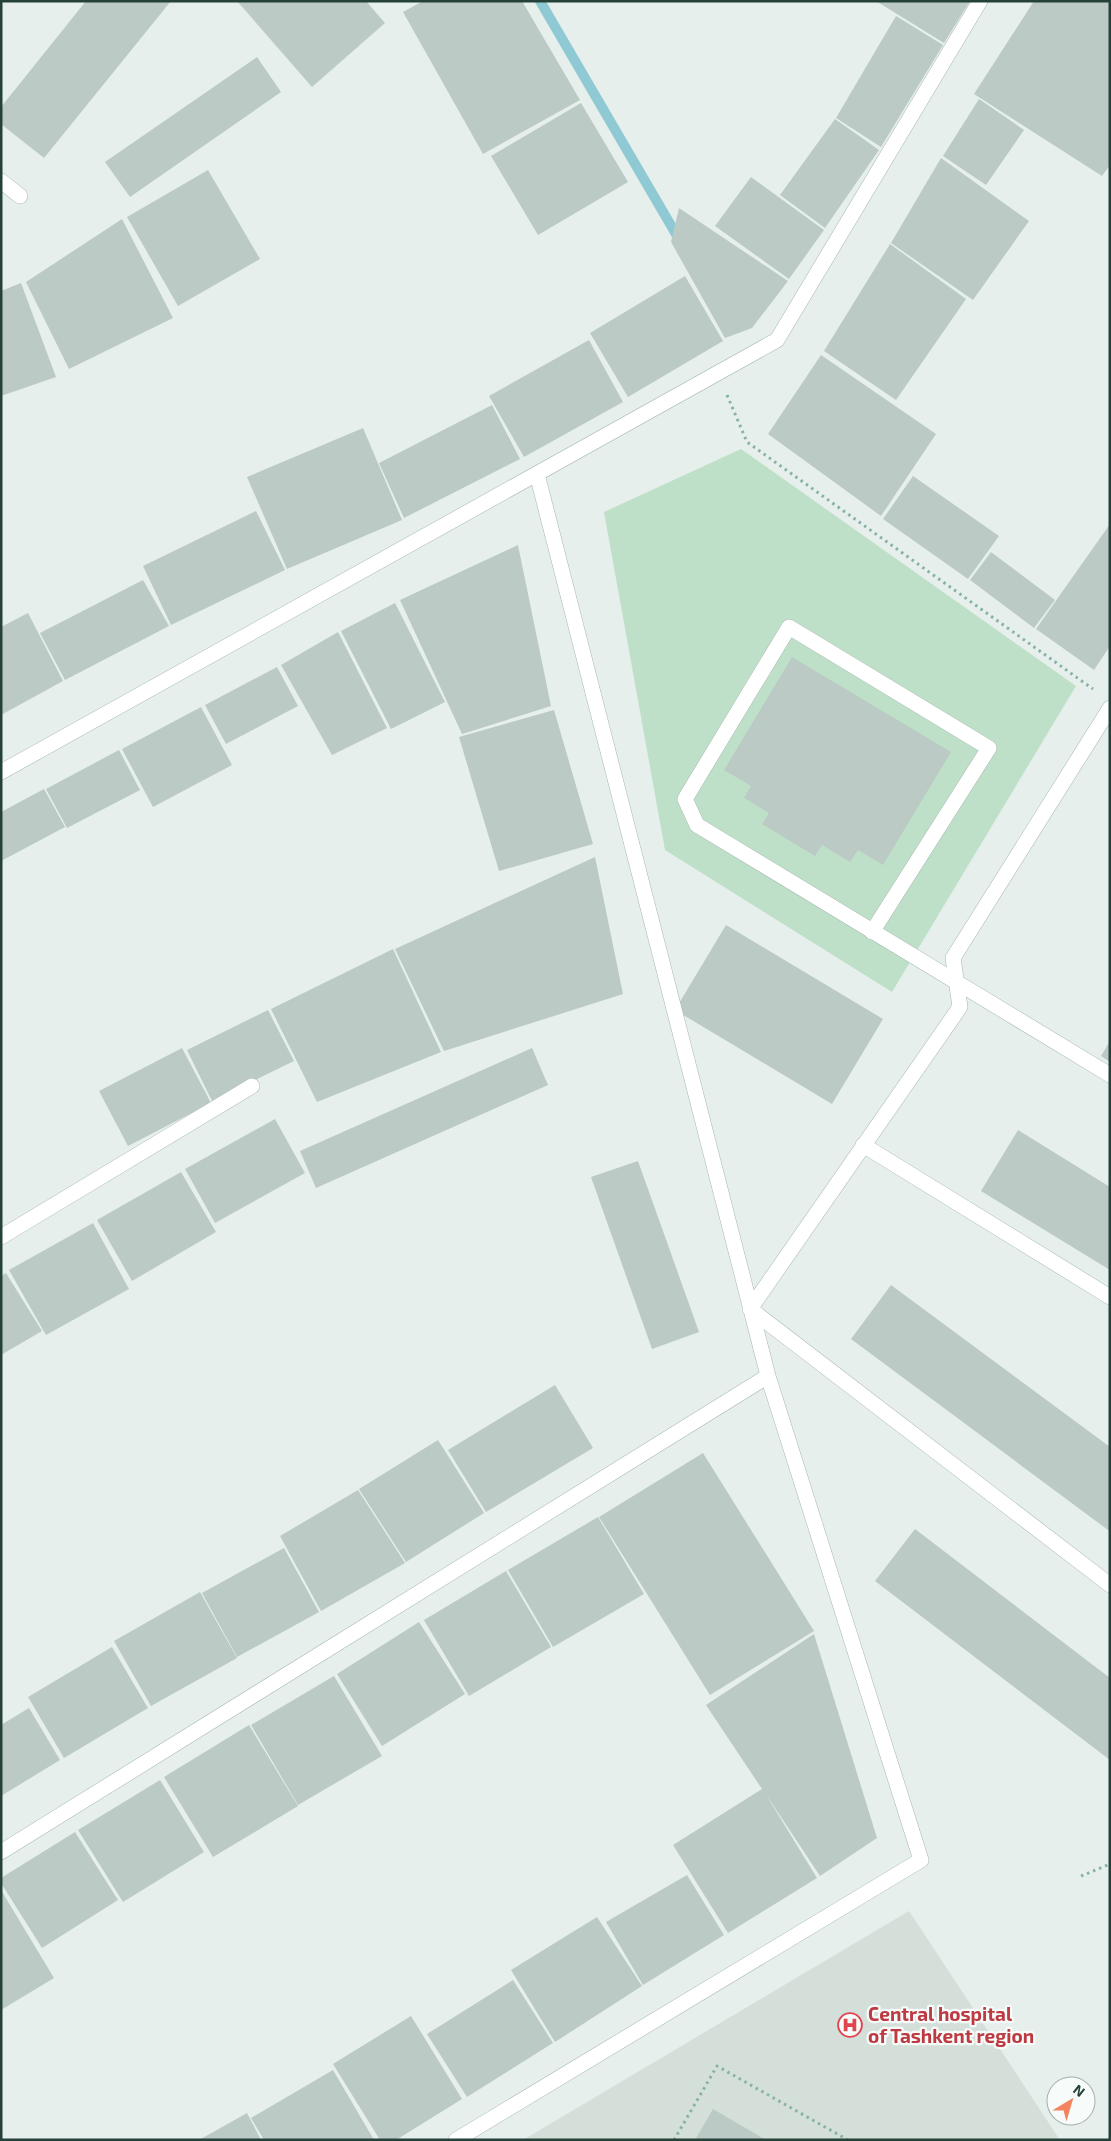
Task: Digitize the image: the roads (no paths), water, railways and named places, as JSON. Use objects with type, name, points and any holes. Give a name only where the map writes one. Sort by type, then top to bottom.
[{"type":"street","points":[[1,772],[777,340],[980,1]]},
{"type":"street","points":[[1,181],[20,196]]},
{"type":"street","points":[[456,2140],[921,1860],[768,1376],[537,474]]},
{"type":"street","points":[[872,932],[989,748],[789,627],[686,799],[697,825],[872,932],[1110,1076]]},
{"type":"street","points":[[750,1309],[862,1145],[960,1007],[953,958],[1110,708]]},
{"type":"street","points":[[1,1237],[252,1086]]},
{"type":"street","points":[[862,1145],[1110,1297]]},
{"type":"street","points":[[750,1309],[1110,1585]]},
{"type":"street","points":[[1,1852],[768,1376]]},
{"type":"waterway","points":[[540,1],[680,241]]},
{"type":"place","name":"Central hospital of Tashkent region","points":[[850,2025]]}]
